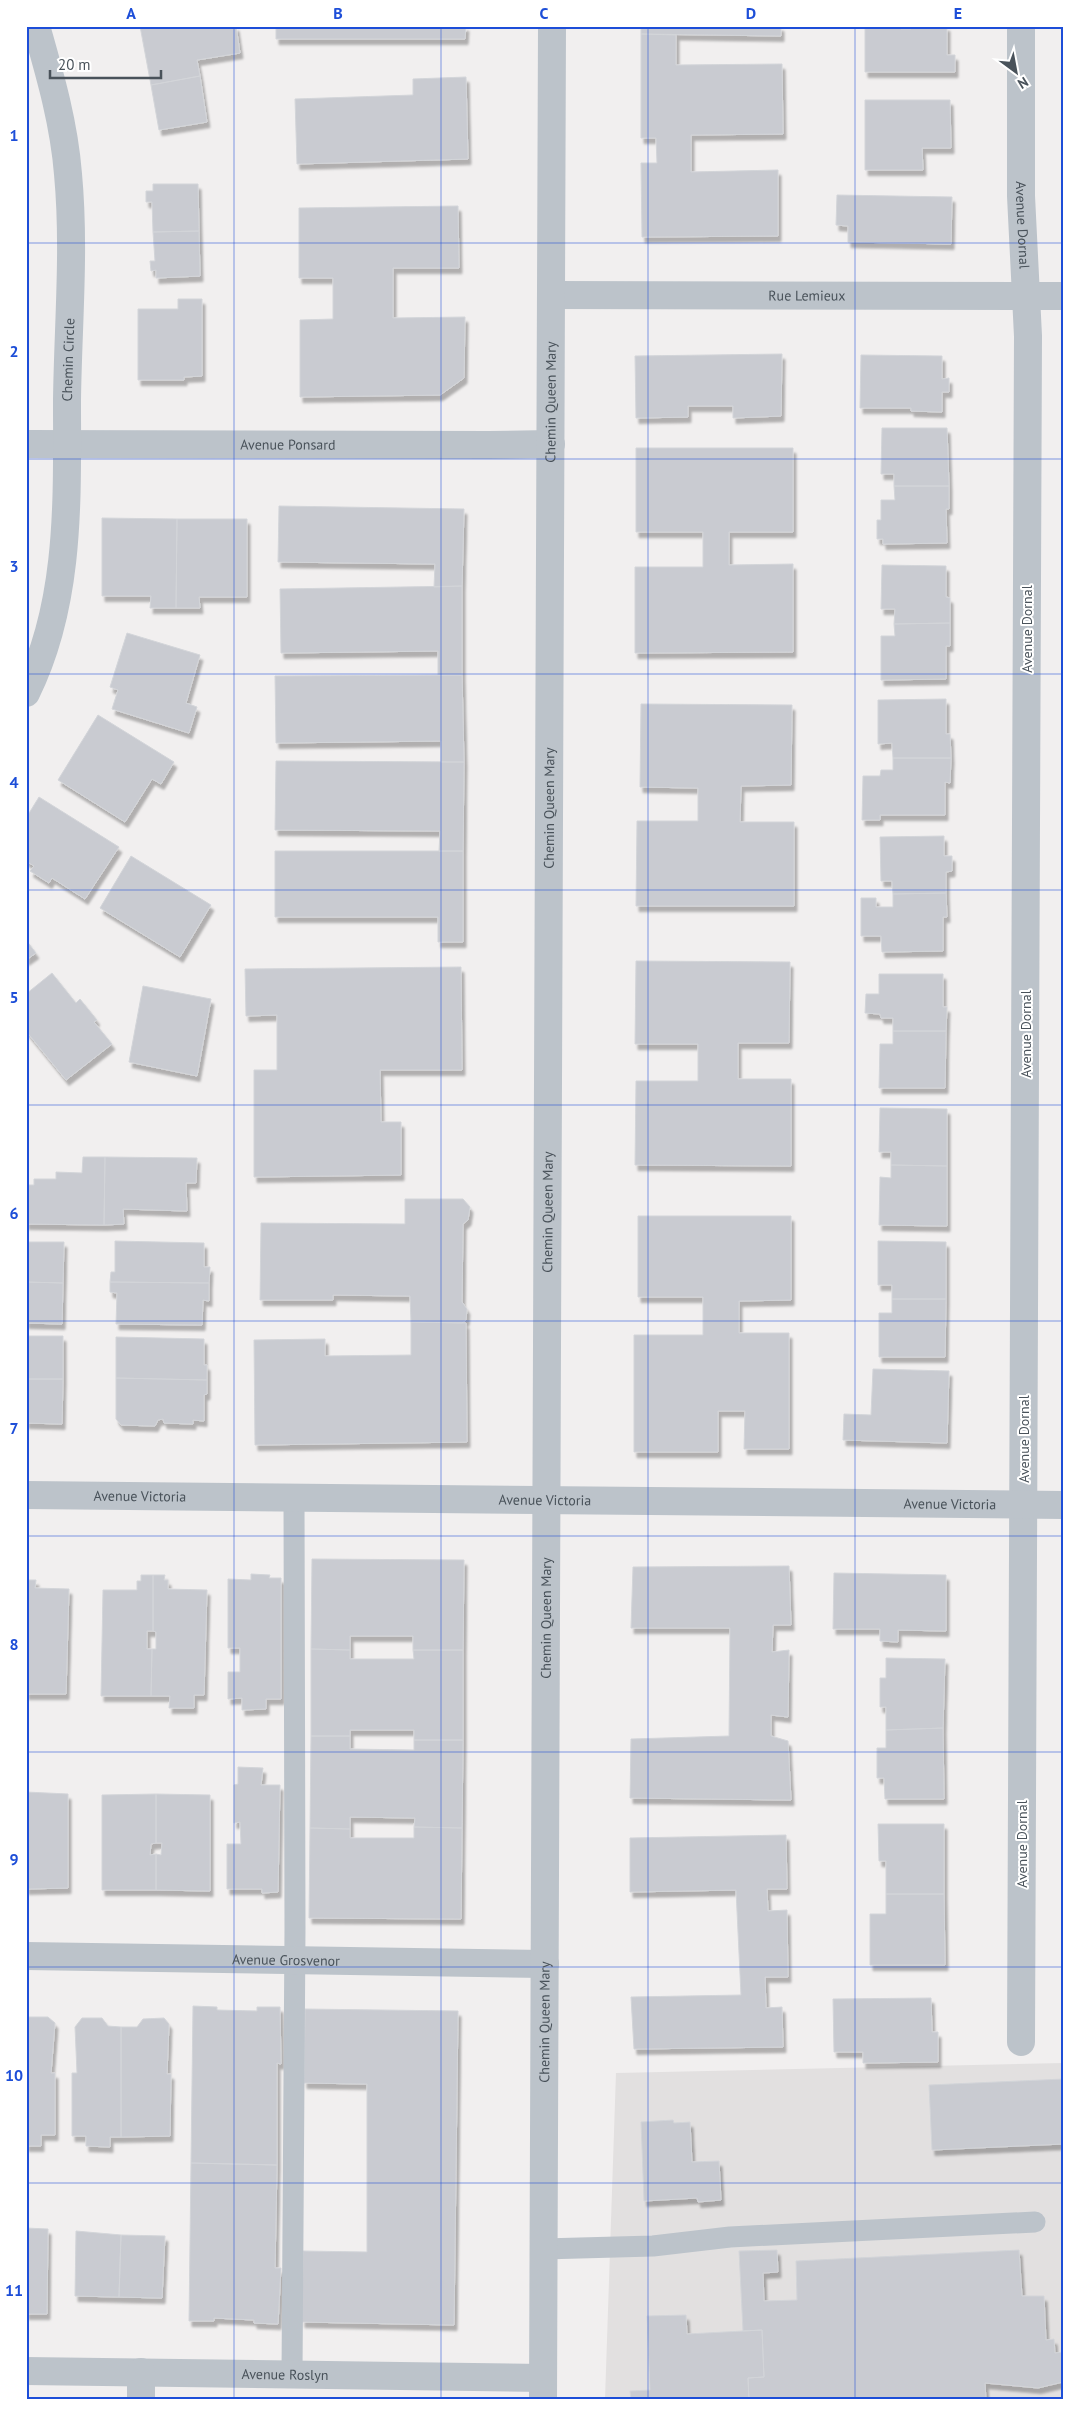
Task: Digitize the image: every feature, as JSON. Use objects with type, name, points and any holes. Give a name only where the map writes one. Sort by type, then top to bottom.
[{"type":"street","name":"Chemin Circle","points":[[26,693],[49,631],[60,580],[67,499],[70,235],[68,180],[59,111],[36,26]]},
{"type":"street","name":"Chemin Queen Mary","points":[[543,2389],[552,26]]},
{"type":"street","name":"Avenue Dornal","points":[[1021,26],[1020,196],[1028,336],[1021,2042]]},
{"type":"street","name":"Rue Lemieux","points":[[552,294],[1063,296]]},
{"type":"street","name":"Avenue Ponsard","points":[[26,444],[551,444]]},
{"type":"street","name":"Avenue Victoria","points":[[26,1495],[1063,1505]]},
{"type":"street","name":"Avenue Grosvenor","points":[[26,1956],[545,1964]]},
{"type":"street","name":"Avenue Roslyn","points":[[26,2371],[292,2374],[543,2389]]},
{"type":"street","points":[[141,2372],[141,2400]]},
{"type":"lane","points":[[292,2374],[295,1959],[294,1498]]},
{"type":"lane","points":[[543,2249],[653,2246],[730,2237],[1035,2222]]},
{"type":"shaded area","points":[[1063,2063],[1063,2400],[605,2400],[616,2073]]},
{"type":"building","points":[[140,26],[236,26],[240,53],[197,60],[200,76],[151,85]]},
{"type":"building","points":[[276,26],[466,26],[465,39],[276,39]]},
{"type":"building","points":[[641,26],[781,26],[781,36],[641,34]]},
{"type":"building","points":[[865,26],[901,26],[901,29],[911,29],[911,26],[947,26],[947,55],[955,55],[955,72],[865,72]]},
{"type":"building","points":[[641,34],[676,35],[676,65],[782,64],[783,134],[691,135],[691,172],[778,170],[778,236],[642,237],[641,163],[657,163],[656,138],[641,138]]},
{"type":"building","points":[[200,76],[207,122],[159,130],[151,85]]},
{"type":"building","points":[[466,77],[468,159],[297,164],[295,99],[413,95],[413,79]]},
{"type":"building","points":[[865,100],[950,100],[951,148],[922,148],[923,170],[865,170]]},
{"type":"building","points":[[153,184],[198,184],[199,231],[153,232],[152,202],[146,202],[146,191],[153,191]]},
{"type":"building","points":[[837,195],[952,197],[951,244],[848,242],[848,226],[836,225]]},
{"type":"building","points":[[458,206],[459,268],[393,268],[393,318],[465,317],[464,378],[440,395],[300,397],[300,320],[333,319],[333,278],[299,278],[299,208]]},
{"type":"building","points":[[199,231],[200,276],[156,278],[156,270],[151,271],[150,261],[155,261],[153,232]]},
{"type":"building","points":[[178,299],[202,299],[202,376],[184,377],[184,380],[138,380],[138,309],[178,309]]},
{"type":"building","points":[[782,354],[781,416],[733,418],[733,406],[688,406],[688,417],[636,418],[635,356]]},
{"type":"building","points":[[861,355],[942,356],[942,379],[949,378],[949,392],[942,392],[942,412],[911,411],[911,408],[860,408]]},
{"type":"building","points":[[882,428],[947,428],[949,486],[894,486],[894,474],[881,474]]},
{"type":"building","points":[[636,448],[793,448],[793,532],[729,532],[729,565],[793,564],[793,652],[635,653],[635,567],[703,567],[703,532],[636,532]]},
{"type":"building","points":[[894,486],[949,486],[949,509],[946,509],[947,543],[883,544],[883,539],[877,539],[877,520],[881,520],[881,500],[895,500]]},
{"type":"building","points":[[279,506],[464,509],[462,586],[434,587],[435,564],[278,562]]},
{"type":"building","points":[[102,518],[177,519],[176,608],[150,608],[151,596],[102,596]]},
{"type":"building","points":[[177,519],[247,519],[247,597],[199,597],[200,608],[176,608]]},
{"type":"building","points":[[882,565],[946,566],[946,597],[950,598],[950,623],[894,624],[895,609],[881,609]]},
{"type":"building","points":[[462,586],[462,675],[438,675],[438,651],[281,653],[280,589]]},
{"type":"building","points":[[950,623],[950,646],[946,646],[946,679],[881,680],[881,636],[895,636],[894,624]]},
{"type":"building","points":[[127,633],[200,655],[186,703],[197,707],[189,733],[112,709],[118,690],[110,687]]},
{"type":"building","points":[[462,675],[464,762],[441,762],[441,741],[276,743],[275,676]]},
{"type":"building","points":[[946,699],[946,734],[950,734],[951,758],[893,758],[892,743],[878,744],[878,700]]},
{"type":"building","points":[[641,704],[792,705],[791,785],[741,786],[740,822],[794,822],[794,906],[636,906],[637,821],[698,821],[698,788],[640,787]]},
{"type":"building","points":[[98,715],[174,762],[161,784],[152,779],[125,822],[58,780]]},
{"type":"building","points":[[893,758],[951,758],[950,783],[945,782],[945,815],[880,815],[880,820],[862,820],[863,776],[880,776],[881,770],[893,770]]},
{"type":"building","points":[[276,761],[464,762],[463,851],[439,851],[440,831],[275,830]]},
{"type":"building","points":[[39,797],[119,847],[85,899],[52,878],[49,883],[30,871],[34,866],[26,861],[26,818]]},
{"type":"building","points":[[944,836],[944,856],[952,856],[952,871],[946,872],[946,893],[893,894],[892,881],[881,881],[880,837]]},
{"type":"building","points":[[275,851],[463,851],[463,942],[438,942],[438,917],[275,917]]},
{"type":"building","points":[[131,856],[211,905],[180,957],[100,908]]},
{"type":"building","points":[[946,893],[947,917],[943,917],[943,951],[882,952],[881,936],[861,936],[861,898],[876,898],[876,907],[893,907],[893,894]]},
{"type":"building","points":[[26,940],[36,953],[26,960]]},
{"type":"building","points":[[636,961],[790,962],[789,1043],[738,1043],[738,1079],[791,1079],[791,1166],[635,1165],[636,1081],[698,1081],[698,1044],[635,1044]]},
{"type":"building","points":[[461,967],[462,1070],[380,1070],[381,1122],[401,1122],[401,1175],[254,1177],[254,1070],[277,1070],[277,1015],[246,1016],[245,969]]},
{"type":"building","points":[[52,973],[76,1003],[80,999],[97,1020],[94,1022],[112,1044],[66,1080],[26,1031],[26,994]]},
{"type":"building","points":[[879,974],[943,974],[943,1007],[947,1007],[946,1031],[893,1031],[893,1018],[881,1018],[880,1014],[865,1013],[866,994],[879,994]]},
{"type":"building","points":[[143,986],[211,999],[197,1076],[129,1062]]},
{"type":"building","points":[[893,1031],[946,1031],[945,1088],[879,1088],[880,1044],[893,1044]]},
{"type":"building","points":[[880,1108],[947,1109],[947,1166],[891,1165],[891,1152],[879,1152]]},
{"type":"building","points":[[83,1157],[105,1157],[104,1225],[26,1224],[26,1185],[34,1185],[34,1179],[56,1179],[56,1172],[82,1173]]},
{"type":"building","points":[[105,1157],[197,1158],[196,1183],[186,1183],[187,1211],[123,1209],[124,1224],[104,1225]]},
{"type":"building","points":[[891,1165],[947,1166],[947,1226],[879,1225],[880,1177],[891,1178]]},
{"type":"building","points":[[405,1199],[463,1199],[470,1207],[468,1220],[463,1224],[462,1302],[467,1309],[466,1320],[462,1323],[411,1322],[410,1296],[333,1295],[333,1300],[260,1300],[261,1223],[405,1224]]},
{"type":"building","points":[[638,1216],[791,1216],[791,1300],[739,1301],[739,1333],[789,1333],[789,1449],[744,1449],[745,1411],[718,1411],[718,1452],[634,1452],[634,1335],[703,1335],[703,1297],[638,1297]]},
{"type":"building","points":[[115,1241],[204,1243],[204,1267],[210,1267],[209,1283],[110,1282],[111,1272],[115,1272]]},
{"type":"building","points":[[878,1241],[946,1242],[946,1299],[892,1299],[892,1285],[878,1285]]},
{"type":"building","points":[[26,1242],[64,1242],[63,1283],[26,1282]]},
{"type":"building","points":[[26,1282],[63,1283],[62,1324],[26,1323]]},
{"type":"building","points":[[110,1282],[209,1283],[209,1301],[203,1300],[202,1325],[116,1324],[117,1293],[110,1292]]},
{"type":"building","points":[[892,1299],[946,1299],[945,1357],[879,1357],[879,1313],[892,1313]]},
{"type":"building","points":[[411,1322],[466,1323],[467,1442],[255,1445],[254,1340],[325,1339],[325,1356],[411,1355]]},
{"type":"building","points":[[26,1336],[63,1336],[63,1379],[26,1379]]},
{"type":"building","points":[[116,1337],[204,1339],[204,1365],[207,1365],[207,1380],[116,1378]]},
{"type":"building","points":[[873,1369],[949,1371],[947,1443],[843,1440],[844,1414],[871,1415]]},
{"type":"building","points":[[116,1378],[207,1380],[207,1394],[204,1395],[204,1421],[193,1420],[193,1424],[164,1423],[163,1419],[158,1420],[155,1426],[121,1425],[116,1419]]},
{"type":"building","points":[[26,1379],[63,1379],[62,1424],[26,1423]]},
{"type":"building","points":[[312,1559],[464,1560],[463,1650],[413,1650],[413,1636],[350,1636],[350,1650],[311,1649]]},
{"type":"building","points":[[789,1566],[791,1625],[773,1625],[772,1652],[789,1650],[788,1717],[771,1715],[771,1736],[788,1741],[791,1800],[630,1798],[631,1739],[729,1736],[730,1628],[631,1628],[633,1567]]},
{"type":"building","points":[[834,1573],[946,1575],[946,1631],[898,1630],[898,1642],[880,1641],[880,1629],[833,1629]]},
{"type":"building","points":[[251,1574],[270,1575],[269,1578],[281,1578],[281,1699],[266,1699],[266,1709],[242,1710],[242,1698],[228,1699],[228,1672],[240,1672],[240,1648],[228,1648],[228,1579],[251,1580]]},
{"type":"building","points":[[141,1575],[153,1575],[153,1631],[147,1631],[147,1649],[152,1649],[151,1696],[101,1696],[103,1590],[137,1590],[137,1581],[141,1581]]},
{"type":"building","points":[[153,1575],[165,1575],[164,1580],[168,1580],[168,1589],[207,1590],[204,1695],[194,1695],[194,1708],[169,1708],[170,1696],[151,1696],[152,1649],[156,1649],[156,1632],[153,1631]]},
{"type":"building","points":[[26,1580],[36,1580],[35,1588],[69,1589],[66,1694],[26,1694]]},
{"type":"building","points":[[311,1649],[350,1650],[350,1659],[414,1659],[413,1650],[463,1650],[463,1740],[414,1740],[414,1730],[350,1730],[350,1736],[311,1736]]},
{"type":"building","points":[[886,1658],[945,1659],[943,1728],[886,1730],[886,1707],[880,1707],[880,1678],[886,1678]]},
{"type":"building","points":[[943,1728],[944,1799],[885,1799],[884,1778],[877,1778],[877,1748],[886,1748],[886,1730]]},
{"type":"building","points":[[311,1736],[350,1736],[350,1749],[414,1750],[414,1740],[463,1740],[462,1828],[414,1827],[415,1818],[350,1817],[350,1829],[310,1828]]},
{"type":"building","points":[[238,1767],[263,1768],[261,1785],[280,1785],[278,1892],[262,1893],[262,1889],[227,1889],[227,1844],[241,1844],[240,1822],[234,1823],[234,1785],[238,1784]]},
{"type":"building","points":[[26,1792],[68,1794],[68,1888],[26,1889]]},
{"type":"building","points":[[156,1794],[210,1795],[210,1891],[156,1890],[156,1854],[161,1855],[162,1843],[156,1843]]},
{"type":"building","points":[[156,1794],[156,1843],[151,1844],[150,1855],[156,1854],[156,1890],[102,1890],[102,1795]]},
{"type":"building","points":[[878,1824],[944,1824],[944,1894],[886,1894],[886,1861],[879,1861]]},
{"type":"building","points":[[414,1827],[462,1828],[461,1919],[309,1918],[310,1828],[350,1829],[350,1838],[414,1838]]},
{"type":"building","points":[[786,1835],[787,1889],[767,1889],[768,1911],[787,1910],[788,1977],[765,1977],[766,2008],[782,2007],[783,2047],[634,2049],[631,1997],[741,1995],[736,1890],[630,1892],[630,1838]]},
{"type":"building","points":[[886,1894],[944,1894],[945,1965],[870,1965],[870,1914],[886,1914]]},
{"type":"building","points":[[931,1998],[932,2032],[938,2032],[938,2062],[863,2063],[863,2052],[834,2052],[833,1999]]},
{"type":"building","points":[[193,2006],[217,2007],[217,2010],[257,2011],[257,2007],[280,2007],[281,2064],[277,2063],[277,2165],[191,2163]]},
{"type":"building","points":[[305,2009],[458,2011],[454,2325],[302,2322],[303,2251],[367,2252],[367,2084],[304,2083]]},
{"type":"building","points":[[26,2017],[48,2017],[55,2023],[51,2073],[55,2073],[55,2135],[41,2135],[41,2146],[26,2146]]},
{"type":"building","points":[[82,2018],[102,2018],[108,2026],[121,2027],[121,2137],[110,2137],[110,2147],[86,2146],[86,2136],[72,2136],[72,2073],[77,2073],[75,2027]]},
{"type":"building","points":[[164,2018],[169,2024],[167,2074],[171,2074],[170,2136],[121,2137],[121,2027],[137,2027],[143,2019]]},
{"type":"building","points":[[1063,2079],[1063,2144],[932,2150],[929,2085]]},
{"type":"building","points":[[673,2120],[674,2123],[690,2122],[692,2162],[719,2161],[721,2200],[698,2202],[697,2198],[644,2201],[641,2122]]},
{"type":"building","points":[[191,2163],[277,2165],[275,2268],[281,2268],[278,2324],[254,2323],[254,2320],[214,2318],[214,2321],[189,2321]]},
{"type":"building","points":[[26,2228],[48,2229],[47,2314],[26,2314]]},
{"type":"building","points":[[76,2231],[121,2235],[119,2297],[75,2296]]},
{"type":"building","points":[[121,2235],[165,2236],[162,2298],[119,2297]]},
{"type":"building","points":[[777,2250],[778,2272],[763,2273],[764,2301],[797,2300],[796,2261],[1019,2250],[1022,2296],[1044,2296],[1046,2340],[1054,2339],[1055,2353],[1063,2352],[1063,2382],[1038,2388],[985,2383],[986,2400],[749,2400],[748,2378],[764,2377],[762,2330],[743,2331],[739,2251]]},
{"type":"building","points":[[686,2315],[687,2334],[762,2330],[764,2377],[748,2378],[749,2400],[631,2400],[630,2391],[650,2390],[647,2316]]}]
